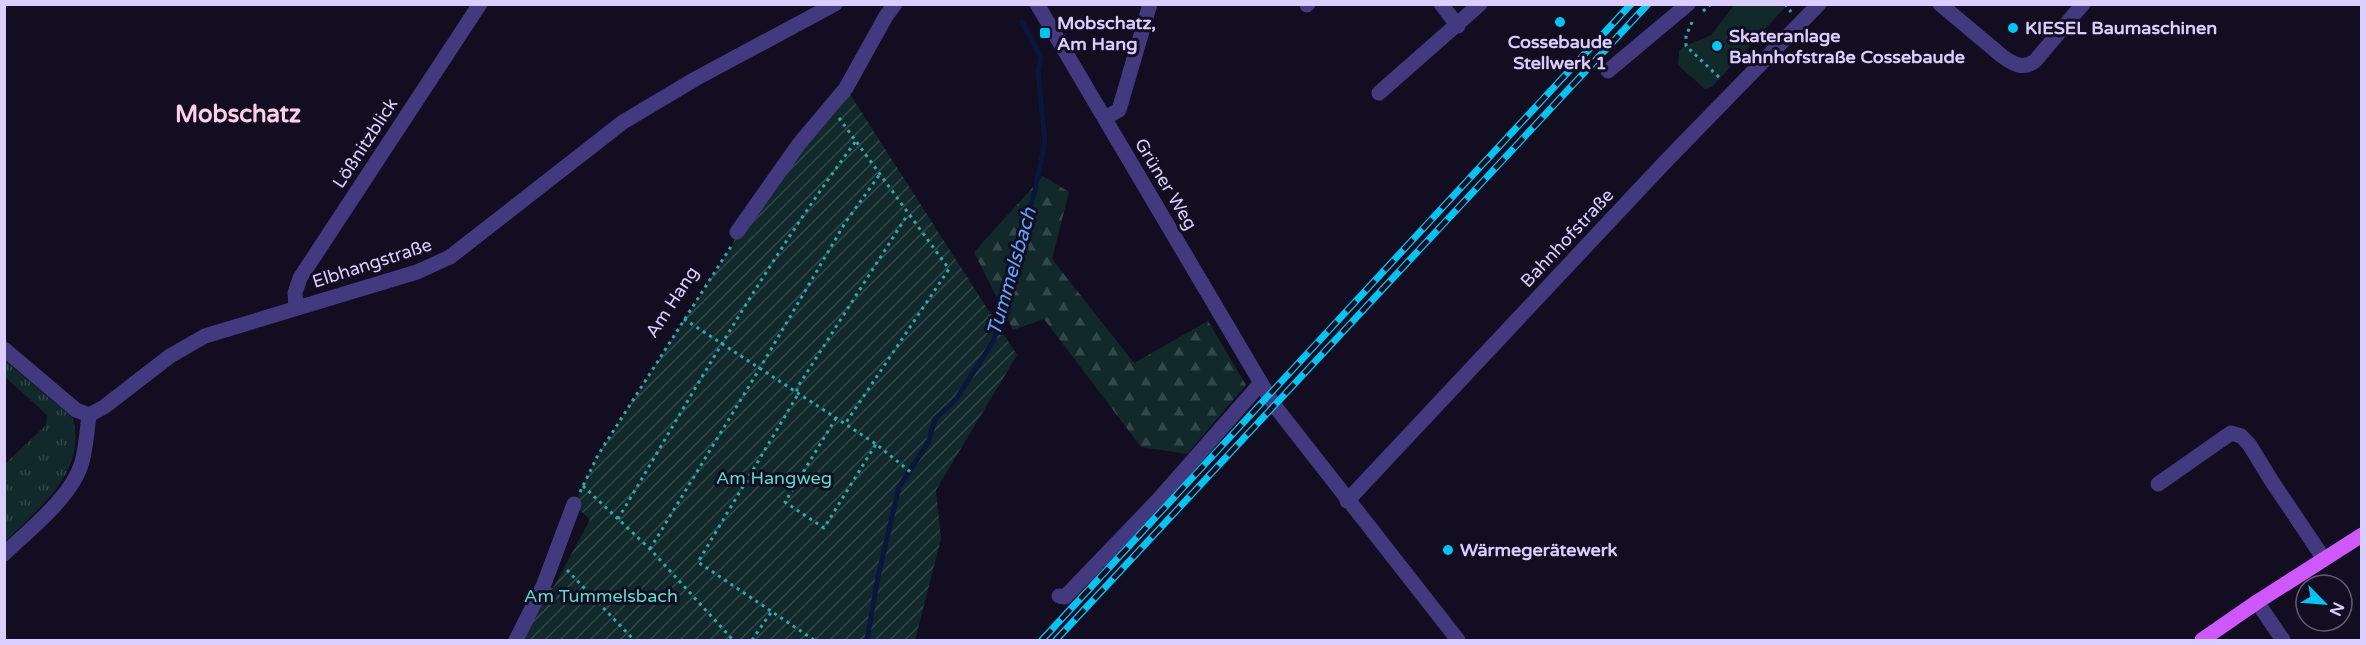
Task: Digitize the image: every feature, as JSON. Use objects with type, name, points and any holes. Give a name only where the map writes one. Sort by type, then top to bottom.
[{"type":"main road","points":[[2202,640],[2361,535]]},
{"type":"street","name":"Lößnitzblick","points":[[296,308],[295,293],[300,278],[480,4]]},
{"type":"street","name":"Elbhangstraße","points":[[89,416],[188,344],[205,336],[417,272],[450,257],[623,122],[697,78],[834,4]]},
{"type":"street","points":[[737,232],[799,144],[846,88],[895,4]]},
{"type":"street","name":"Grüner Weg","points":[[1037,4],[1274,405],[1458,640]]},
{"type":"street","points":[[1105,118],[1119,110],[1150,4]]},
{"type":"street","points":[[1441,4],[1458,26]]},
{"type":"street","points":[[1379,93],[1458,26],[1480,4]]},
{"type":"street","points":[[1608,70],[1688,4]]},
{"type":"street","name":"Bahnhofstraße","points":[[1347,501],[1666,161],[1819,4]]},
{"type":"street","points":[[1940,4],[2002,56],[2022,66],[2029,66],[2083,4]]},
{"type":"street","points":[[4,349],[76,410],[89,416],[81,464],[72,483],[60,499],[4,554]]},
{"type":"street","points":[[1059,597],[1065,597],[1151,508],[1261,383]]},
{"type":"street","points":[[2158,484],[2231,433],[2241,436],[2249,444],[2324,559]]},
{"type":"street","points":[[516,640],[544,584],[574,504]]},
{"type":"street","points":[[2257,602],[2283,640]]},
{"type":"path","points":[[1711,4],[1693,21],[1686,36],[1686,46],[1720,77]]},
{"type":"path","points":[[1785,4],[1789,10]]},
{"type":"path","points":[[831,107],[949,269],[845,424]]},
{"type":"path","points":[[618,519],[722,344],[814,197],[856,141]]},
{"type":"path","points":[[651,549],[845,223],[880,174]]},
{"type":"path","points":[[814,640],[698,562],[797,396],[797,388],[908,214]]},
{"type":"path","name":"Am Hang","points":[[574,504],[598,455],[733,244],[737,232]]},
{"type":"path","points":[[684,319],[876,444],[913,474]]},
{"type":"path","points":[[836,418],[785,502],[824,528],[876,444]]},
{"type":"path","points":[[583,486],[651,549],[733,640]]},
{"type":"path","points":[[553,560],[564,567],[634,640]]},
{"type":"path","points":[[752,640],[772,611]]},
{"type":"green space","name":"Skateranlage Bahnhofstraße Cossebaude","points":[[1734,5],[1787,5],[1712,87],[1705,89],[1678,65],[1679,51],[1711,35]]},
{"type":"green space","name":"Am Hangweg","points":[[846,88],[1017,355],[936,490],[941,539],[915,640],[516,640],[544,584],[553,588],[590,520],[574,504],[598,455],[733,244],[737,232]]},
{"type":"green space","points":[[1043,176],[1069,192],[1052,259],[1134,363],[1208,321],[1246,385],[1187,454],[1141,447],[1044,319],[1013,330],[974,252]]},
{"type":"green space","points":[[5,361],[73,418],[75,438],[73,456],[57,488],[5,542],[5,464],[46,425],[47,415],[5,377]]},
{"type":"waterway","name":"Tummelsbach","points":[[867,640],[878,577],[899,487],[928,443],[935,419],[957,398],[994,340],[1035,190],[1045,141],[1038,72],[1041,57],[1022,22]]},
{"type":"railway","points":[[1042,640],[1631,4]]},
{"type":"railway","points":[[1056,640],[1648,4]]},
{"type":"place","name":"Cossebaude Stellwerk 1","points":[[1560,22]]},
{"type":"place","name":"KIESEL Baumaschinen","points":[[2013,28]]},
{"type":"place","name":"Mobschatz, Am Hang","points":[[1045,33]]},
{"type":"place","name":"Skateranlage Bahnhofstraße Cossebaude","points":[[1717,46]]},
{"type":"place","name":"Wärmegerätewerk","points":[[1448,550]]},
{"type":"district","name":"Mobschatz","points":[[238,114]]},
{"type":"park label","name":"Am Tummelsbach","points":[[601,596]]}]
